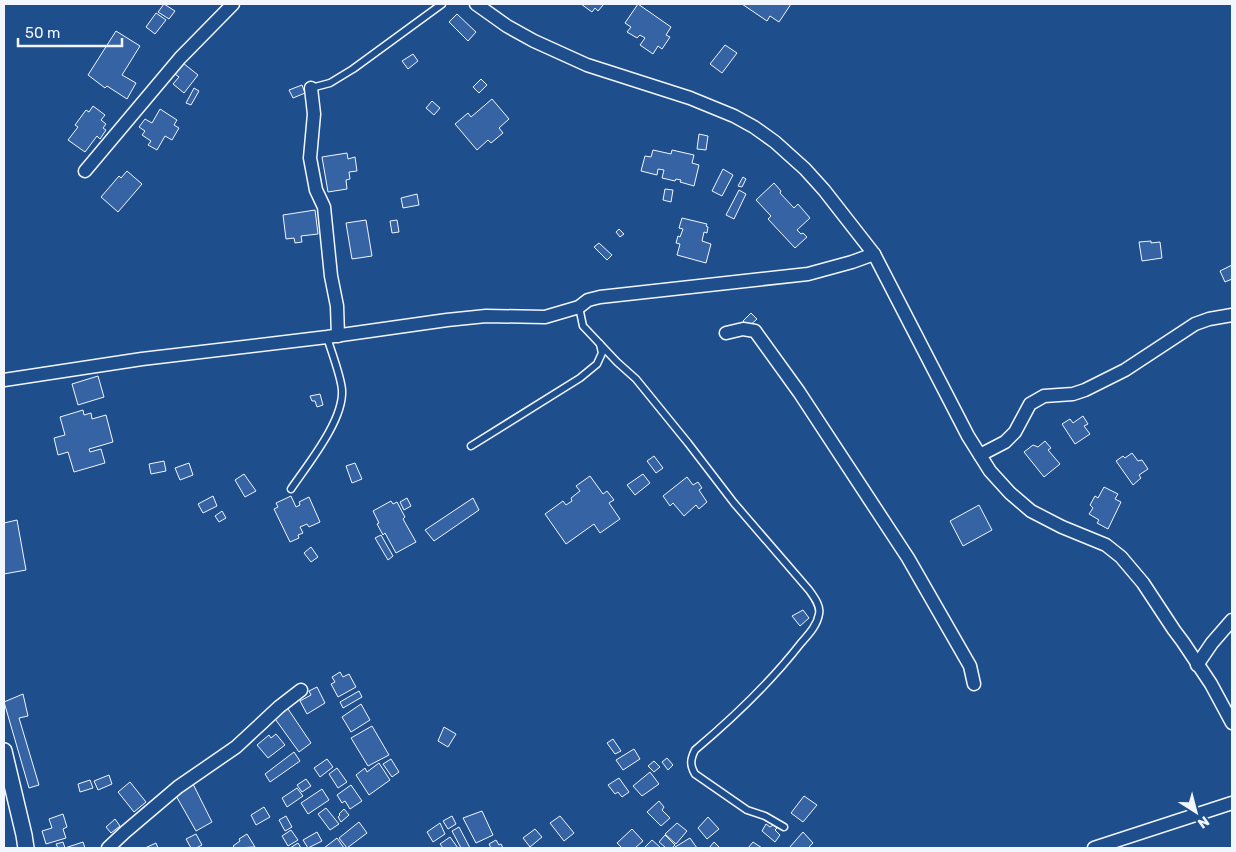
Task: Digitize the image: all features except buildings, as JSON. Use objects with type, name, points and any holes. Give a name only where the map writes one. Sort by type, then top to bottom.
[{"type":"street","points":[[85,171],[180,58],[233,4]]},
{"type":"street","points":[[476,4],[507,26],[534,41],[587,65],[690,98],[734,116],[775,142],[805,169],[824,190],[874,254],[968,436],[1000,483],[1031,511],[1106,545],[1122,557],[1143,583],[1211,684],[1232,723]]},
{"type":"street","points":[[311,88],[314,114],[310,158],[316,190],[324,207],[331,276],[337,306],[333,337]]},
{"type":"street","points":[[4,380],[142,359],[333,337],[486,316],[545,317],[579,307],[588,300],[600,297],[808,274],[874,254]]},
{"type":"street","points":[[980,456],[1005,442],[1015,432],[1030,404],[1044,396],[1073,394],[1085,390],[1125,370],[1195,324],[1209,319],[1232,315]]},
{"type":"street","points":[[726,334],[743,328],[755,331],[799,392],[908,558],[970,666],[974,684]]},
{"type":"street","points":[[1197,665],[1212,643],[1232,620]]},
{"type":"street","points":[[108,848],[178,786],[236,746],[301,690]]},
{"type":"street","points":[[4,751],[26,848]]},
{"type":"street","points":[[1094,848],[1232,803]]},
{"type":"lane","points":[[311,88],[330,83],[353,69],[442,4]]},
{"type":"lane","points":[[579,307],[584,326],[617,362],[636,379],[734,503],[810,590],[817,602],[820,612],[816,624],[789,658],[750,701],[695,750],[691,758],[691,766],[695,774],[747,810],[765,816],[784,827]]},
{"type":"lane","points":[[291,489],[329,431],[339,410],[342,390],[333,337]]},
{"type":"lane","points":[[471,446],[580,378],[597,364],[602,353],[600,343]]}]
